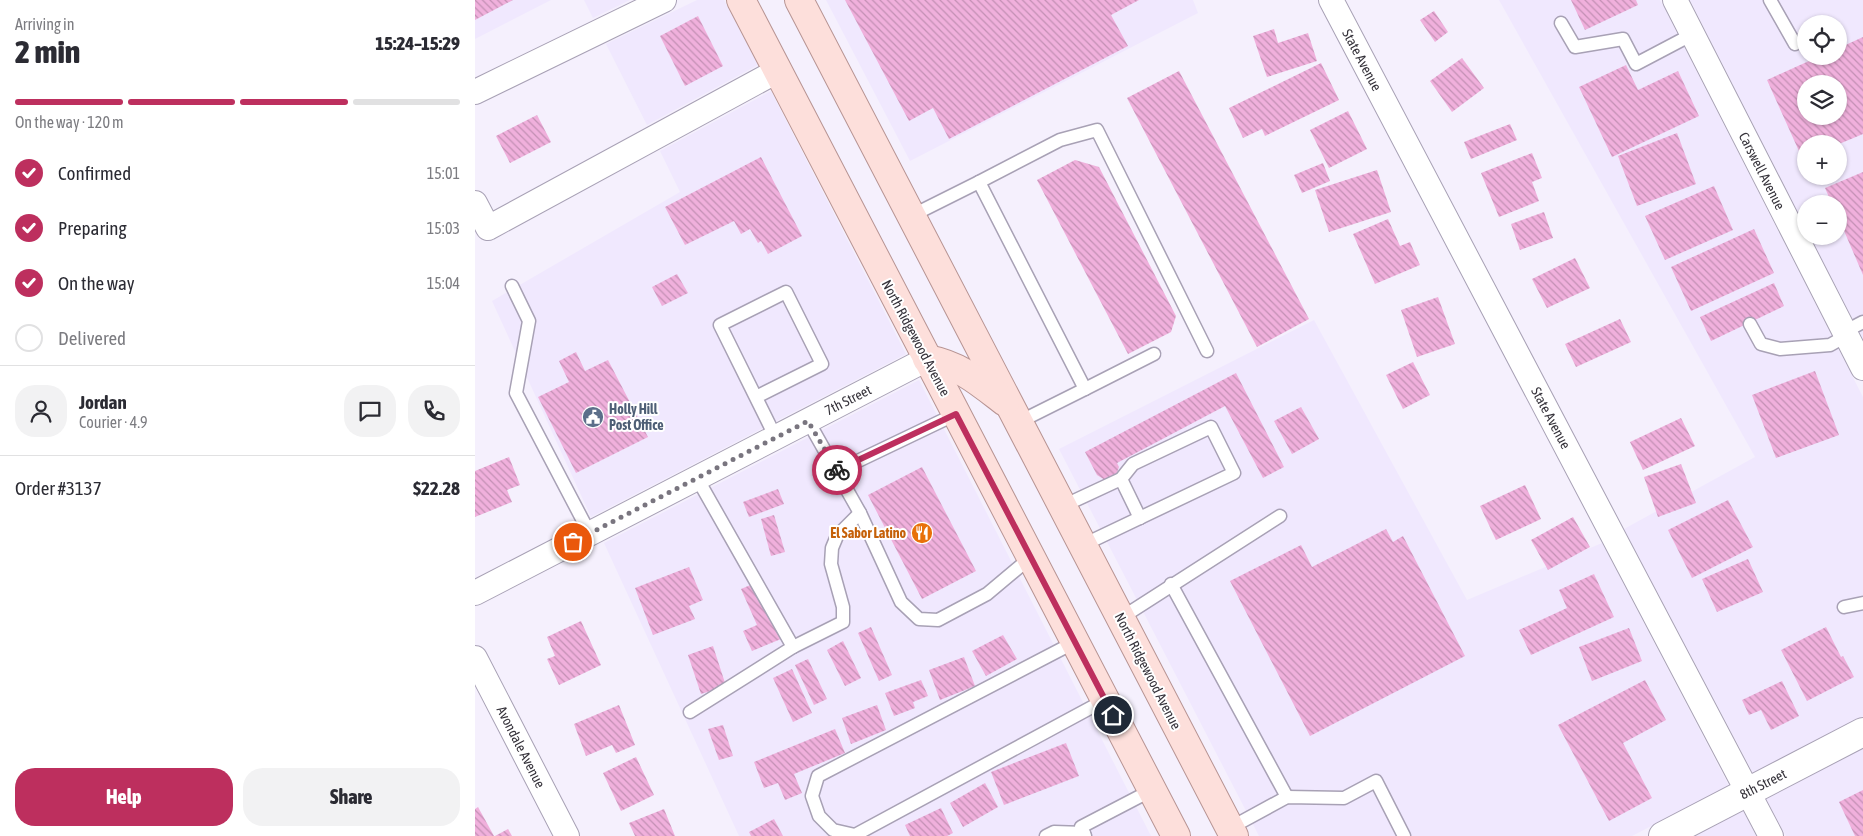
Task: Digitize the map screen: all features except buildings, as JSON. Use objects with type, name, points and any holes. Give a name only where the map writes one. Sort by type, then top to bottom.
[{"type":"main road","name":"North Ridgewood Avenue","points":[[741,0],[1176,836]]},
{"type":"main road","name":"North Ridgewood Avenue","points":[[799,0],[1232,832]]},
{"type":"main road","points":[[927,360],[944,362],[964,372],[1014,414]]},
{"type":"street","points":[[475,92],[663,0]]},
{"type":"street","name":"State Avenue","points":[[1331,0],[1771,836]]},
{"type":"street","name":"Carswell Avenue","points":[[1675,0],[1851,330],[1863,368]]},
{"type":"street","points":[[475,203],[488,228],[777,71]]},
{"type":"street","name":"7th Street","points":[[475,593],[927,360]]},
{"type":"street","name":"Avondale Avenue","points":[[475,658],[567,836]]},
{"type":"street","name":"8th Street","points":[[1663,836],[1863,732]]},
{"type":"lane","points":[[1770,0],[1795,44]]},
{"type":"lane","points":[[1561,22],[1575,47],[1623,39],[1636,64],[1693,34]]},
{"type":"lane","points":[[911,216],[1060,140],[1097,130],[1207,350]]},
{"type":"lane","points":[[979,182],[1085,389]]},
{"type":"lane","points":[[512,286],[529,321],[516,393],[590,534]]},
{"type":"lane","points":[[756,397],[822,364],[786,292],[720,325],[776,438]]},
{"type":"lane","points":[[1750,324],[1761,344],[1780,350],[1830,345],[1851,330]]},
{"type":"lane","points":[[1014,414],[1085,389],[1154,354]]},
{"type":"lane","points":[[837,471],[956,414]]},
{"type":"lane","points":[[808,421],[860,513],[901,602],[919,619],[938,620],[987,594],[1030,558]]},
{"type":"lane","points":[[1063,506],[1121,479],[1133,464],[1211,427],[1234,473],[1083,545]]},
{"type":"lane","points":[[697,478],[793,647]]},
{"type":"lane","points":[[1121,479],[1140,518]]},
{"type":"lane","points":[[690,712],[793,647],[843,622],[843,607],[831,564],[833,548],[837,536],[860,513]]},
{"type":"lane","points":[[1121,618],[1171,584],[1280,516]]},
{"type":"lane","points":[[1171,584],[1287,797]]},
{"type":"lane","points":[[1844,607],[1863,604]]},
{"type":"lane","points":[[1075,642],[818,776],[812,796],[819,816],[833,830],[855,835],[1105,700]]},
{"type":"lane","points":[[1232,832],[1287,797],[1344,798],[1376,782],[1404,836]]},
{"type":"lane","points":[[1085,834],[1081,827],[1152,790]]},
{"type":"lane","points":[[1046,836],[1053,832],[1085,834]]},
{"type":"shaded area","points":[[475,0],[551,0],[475,39]]},
{"type":"shaded area","points":[[584,0],[630,0],[593,18]]},
{"type":"shaded area","points":[[697,0],[724,0],[758,65],[647,125],[606,44]]},
{"type":"shaded area","points":[[826,0],[1193,0],[1198,13],[910,161]]},
{"type":"shaded area","points":[[1499,0],[1660,0],[1863,397],[1863,716],[1753,773],[1624,529],[1755,457]]},
{"type":"shaded area","points":[[1690,0],[1863,0],[1863,339],[1815,245],[1847,245],[1847,195],[1797,195],[1797,210]]},
{"type":"shaded area","points":[[771,91],[906,354],[591,517],[492,301],[680,192],[660,151]]},
{"type":"shaded area","points":[[1314,320],[1467,600],[1602,543],[1729,786],[1632,836],[1259,836],[1059,449]]},
{"type":"shaded area","points":[[919,380],[1151,836],[739,836],[604,543]]},
{"type":"shaded area","points":[[1863,748],[1863,836],[1786,836],[1766,799]]},
{"type":"shaded area","points":[[1743,811],[1756,836],[1695,836]]},
{"type":"way so far","points":[[573,542],[808,421],[837,470]]},
{"type":"place","name":"Holly Hill Post Office","points":[[593,417]]},
{"type":"place","name":"El Sabor Latino","points":[[922,533]]},
{"type":"route","points":[[837,470],[956,414],[1113,715]]}]
